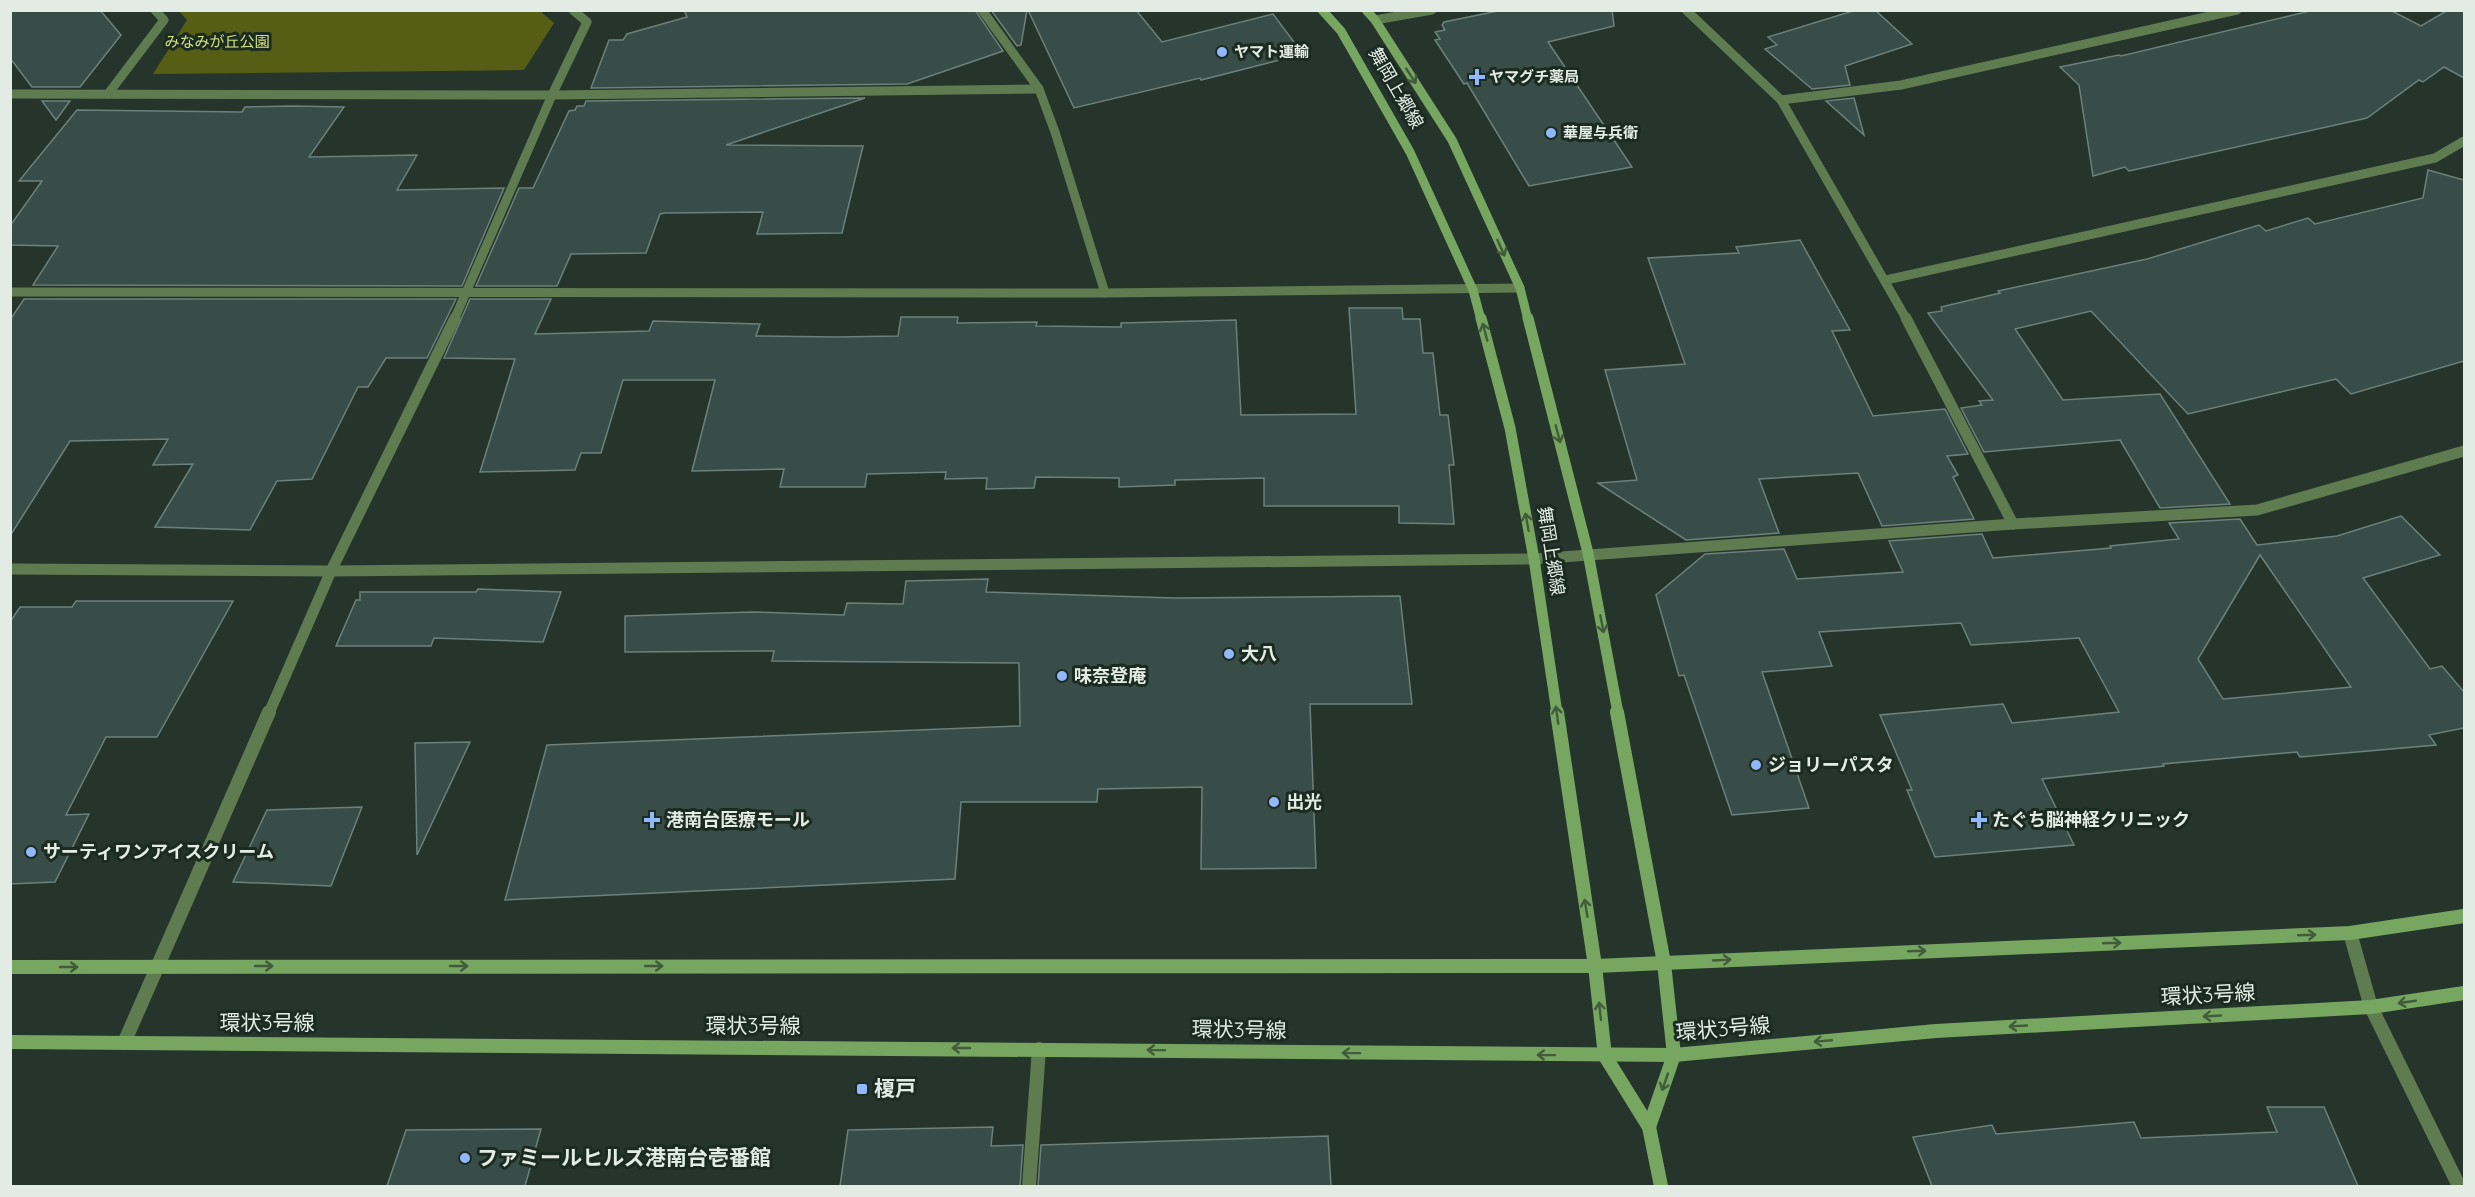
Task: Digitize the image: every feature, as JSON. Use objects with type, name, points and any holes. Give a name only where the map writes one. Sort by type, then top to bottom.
[{"type":"street","points":[[108,94],[164,20],[154,10]]},
{"type":"street","points":[[124,1042],[331,571],[468,291],[552,95],[587,22],[573,10]]},
{"type":"street","points":[[982,10],[1039,89],[1055,132],[1105,293]]},
{"type":"street","name":"舞岡上郷線","points":[[1322,10],[1341,31],[1410,152],[1473,290],[1510,428],[1534,558],[1595,966],[1605,1056],[1649,1127],[1661,1186]]},
{"type":"street","name":"舞岡上郷線","points":[[1366,10],[1375,20],[1452,140],[1520,288],[1588,553],[1664,963],[1674,1055],[1649,1127]]},
{"type":"street","points":[[1375,20],[1432,10]]},
{"type":"street","points":[[1686,10],[1781,100],[1886,280],[2013,524]]},
{"type":"street","points":[[1781,100],[1901,85],[2237,10]]},
{"type":"street","points":[[10,94],[552,95],[1039,89]]},
{"type":"street","points":[[1886,280],[2435,158],[2464,141]]},
{"type":"street","points":[[10,292],[1105,293],[1520,288]]},
{"type":"street","points":[[10,568],[331,571],[1534,558],[2013,524],[2257,510],[2464,452]]},
{"type":"street","points":[[10,967],[1595,966],[2350,933],[2464,916]]},
{"type":"street","points":[[2350,933],[2371,1007],[2459,1186]]},
{"type":"street","name":"環状3号線","points":[[10,1042],[1674,1055],[1936,1031],[2371,1007],[2464,993]]},
{"type":"street","points":[[1029,1186],[1039,1049]]},
{"type":"green space","name":"みなみが丘公園","points":[[539,10],[554,23],[524,70],[153,74],[187,20],[179,11]]},
{"type":"building","points":[[10,10],[100,10],[121,35],[80,87],[32,87],[10,58]]},
{"type":"building","points":[[684,10],[975,10],[1003,51],[907,84],[591,88],[609,40],[623,40],[627,34],[687,17]]},
{"type":"building","points":[[991,10],[1027,10],[1021,45],[1017,46]]},
{"type":"building","points":[[1028,10],[1136,10],[1162,42],[1273,14],[1303,54],[1201,80],[1200,78],[1074,108]]},
{"type":"building","points":[[1503,10],[1612,10],[1614,26],[1548,42],[1632,167],[1529,186],[1467,83],[1464,84],[1435,40],[1440,39],[1435,32],[1445,30],[1442,25],[1444,22]]},
{"type":"building","points":[[1856,10],[1875,10],[1912,44],[1845,66],[1850,85],[1812,89],[1765,49],[1777,45],[1768,37]]},
{"type":"building","points":[[2314,10],[2390,10],[2421,26],[2448,10],[2464,10],[2464,78],[2444,67],[2423,82],[2419,80],[2367,118],[2129,171],[2125,167],[2093,176],[2079,85],[2060,67],[2121,56]]},
{"type":"building","points":[[865,98],[726,145],[863,146],[842,233],[757,234],[763,212],[665,213],[660,214],[646,253],[571,254],[557,286],[476,286],[519,188],[533,188],[569,111],[575,110],[577,106],[584,106],[586,101]]},
{"type":"building","points":[[1854,98],[1864,135],[1826,101]]},
{"type":"building","points":[[42,101],[70,101],[56,120]]},
{"type":"building","points":[[245,107],[344,107],[309,157],[417,155],[397,190],[504,188],[462,286],[33,285],[58,246],[10,245],[10,226],[42,181],[19,181],[77,110],[242,112]]},
{"type":"building","points":[[2428,170],[2464,180],[2464,361],[2351,394],[2336,379],[2188,414],[2091,311],[2015,329],[2063,400],[2160,394],[2230,504],[2160,508],[2120,440],[1984,452],[1961,408],[1982,405],[1979,401],[1993,400],[1928,313],[1942,311],[1941,307],[2000,293],[1998,291],[2147,259],[2259,225],[2266,231],[2308,218],[2315,224],[2423,198]]},
{"type":"building","points":[[1800,240],[1850,330],[1832,331],[1873,416],[1945,409],[1968,454],[1947,456],[1958,475],[1953,477],[1974,519],[1882,526],[1858,473],[1759,479],[1779,533],[1686,540],[1598,483],[1637,480],[1605,370],[1685,364],[1648,258],[1739,253],[1736,247]]},
{"type":"building","points":[[24,299],[456,299],[427,358],[386,358],[368,387],[358,387],[312,479],[277,481],[250,530],[155,527],[193,464],[153,465],[168,439],[70,441],[10,536],[10,320]]},
{"type":"building","points":[[470,299],[551,299],[535,334],[649,331],[653,321],[760,324],[756,336],[836,337],[898,336],[901,317],[958,317],[957,323],[1037,322],[1036,326],[1121,327],[1121,323],[1236,320],[1241,415],[1356,414],[1349,308],[1402,308],[1403,319],[1420,319],[1423,353],[1433,353],[1440,415],[1448,415],[1454,465],[1449,465],[1454,524],[1399,523],[1399,506],[1264,506],[1264,478],[1175,480],[1175,485],[1119,487],[1119,478],[1036,477],[1034,488],[986,489],[987,478],[945,479],[946,472],[867,474],[865,487],[780,487],[784,469],[692,471],[715,380],[623,380],[601,453],[581,453],[575,470],[480,472],[515,359],[444,358]]},
{"type":"building","points":[[2401,516],[2440,555],[2363,578],[2430,669],[2442,666],[2464,692],[2464,728],[2429,735],[2436,745],[2300,757],[2297,752],[2163,764],[2164,766],[2042,779],[2074,845],[1935,857],[1907,790],[1912,790],[1880,715],[2003,704],[2012,723],[2119,712],[2079,638],[1971,645],[1961,623],[1819,632],[1832,666],[1762,672],[1809,808],[1732,815],[1684,675],[1679,676],[1656,595],[1705,554],[1784,549],[1797,579],[1903,572],[1889,541],[1982,534],[1993,558],[2111,548],[2110,546],[2179,539],[2169,523],[2240,519],[2257,545],[2337,536]],"holes":[[[2260,555],[2351,687],[2223,699],[2198,659]]]},
{"type":"building","points":[[988,579],[986,592],[1174,598],[1400,596],[1412,704],[1310,704],[1316,868],[1201,869],[1202,787],[1098,789],[1097,802],[961,802],[955,879],[505,900],[547,745],[1020,726],[1019,663],[772,661],[774,651],[625,652],[625,616],[753,612],[844,615],[847,603],[903,604],[906,581]]},
{"type":"building","points":[[478,589],[561,592],[543,642],[434,638],[431,646],[336,646],[356,600],[360,600],[360,592],[476,592]]},
{"type":"building","points":[[76,601],[233,601],[157,737],[106,737],[66,815],[89,814],[55,882],[10,884],[10,622],[20,607],[72,607]]},
{"type":"building","points":[[470,742],[417,855],[415,743]]},
{"type":"building","points":[[362,807],[331,886],[233,882],[267,810]]},
{"type":"building","points":[[2267,1107],[2324,1107],[2358,1186],[1932,1186],[1913,1137],[1992,1125],[1996,1134],[2134,1122],[2141,1138],[2277,1132]]},
{"type":"building","points":[[993,1127],[991,1146],[1023,1145],[1020,1186],[840,1186],[848,1130]]},
{"type":"building","name":"ファミールヒルズ港南台壱番館","points":[[541,1129],[525,1186],[387,1186],[406,1130]]},
{"type":"building","points":[[1328,1136],[1331,1186],[1038,1186],[1041,1145]]},
{"type":"place","name":"ヤマト運輸","points":[[1222,52]]},
{"type":"place","name":"ヤマグチ薬局","points":[[1477,77]]},
{"type":"place","name":"華屋与兵衛","points":[[1551,133]]},
{"type":"place","name":"大八","points":[[1229,654]]},
{"type":"place","name":"味奈登庵","points":[[1062,676]]},
{"type":"place","name":"ジョリーパスタ","points":[[1756,765]]},
{"type":"place","name":"出光","points":[[1274,802]]},
{"type":"place","name":"港南台医療モール","points":[[652,820]]},
{"type":"place","name":"たぐち脳神経クリニック","points":[[1979,820]]},
{"type":"place","name":"サーティワンアイスクリーム","points":[[31,852]]},
{"type":"place","name":"榎戸","points":[[862,1089]]},
{"type":"place","name":"ファミールヒルズ港南台壱番館","points":[[465,1158]]}]
